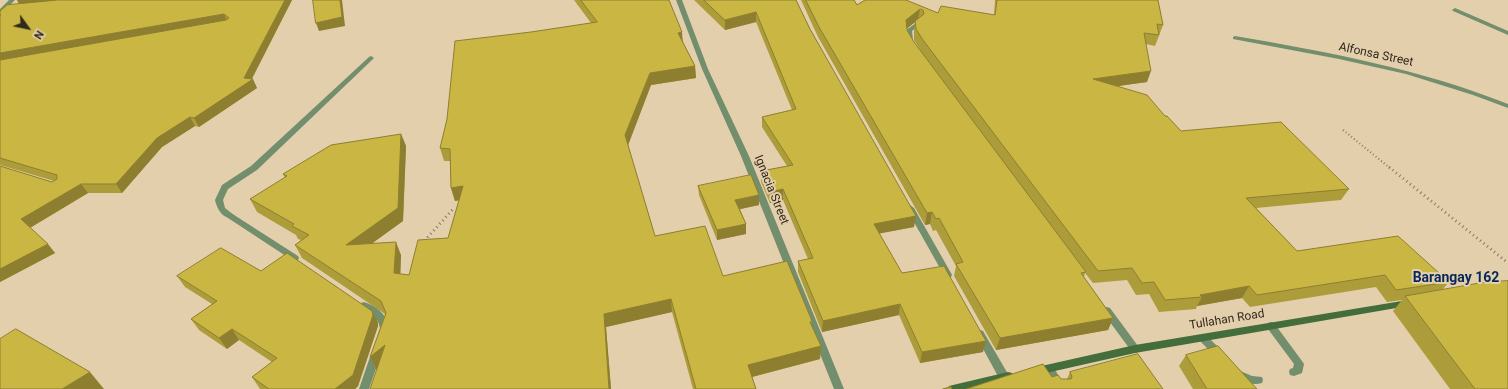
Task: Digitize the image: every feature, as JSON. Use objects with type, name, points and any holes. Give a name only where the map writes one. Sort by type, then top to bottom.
[{"type":"main road","name":"Tullahan Road","points":[[952,389],[1135,349],[1417,302]]},
{"type":"street","points":[[0,12],[12,0]]},
{"type":"street","name":"Ignacia Street","points":[[680,0],[705,69],[745,156],[839,389]]},
{"type":"street","points":[[1455,10],[1508,33]]},
{"type":"street","points":[[0,12],[8,11]]},
{"type":"street","points":[[917,52],[910,40],[909,30],[919,23]]},
{"type":"street","name":"Alfonsa Street","points":[[1235,38],[1297,49],[1420,76],[1465,89],[1508,106]]},
{"type":"street","points":[[303,264],[231,216],[222,209],[220,200],[225,187],[254,168],[371,58]]},
{"type":"street","points":[[908,204],[950,280]]},
{"type":"street","points":[[356,300],[383,319],[385,326],[364,389]]},
{"type":"street","points":[[1102,304],[1135,349]]},
{"type":"street","points":[[1271,326],[1299,364],[1298,370],[1294,372]]},
{"type":"street","points":[[977,329],[1004,377]]},
{"type":"street","points":[[1203,338],[1240,375],[1251,380],[1258,380]]},
{"type":"street","points":[[1049,369],[1061,389]]},
{"type":"path","points":[[1343,130],[1508,263]]},
{"type":"path","points":[[427,244],[428,237],[454,208]]},
{"type":"building","points":[[58,0],[285,0],[244,78],[253,79],[194,118],[190,117],[157,138],[116,184],[81,184],[21,219],[48,244],[0,269],[0,166],[52,182],[57,179],[57,175],[0,158],[0,60],[226,20],[229,18],[224,14],[0,53],[0,11],[7,5]]},
{"type":"building","points":[[313,0],[340,0],[342,17],[316,23]]},
{"type":"building","points":[[581,0],[669,0],[682,32],[678,33],[695,66],[650,73],[625,135],[655,236],[705,226],[723,276],[787,261],[812,321],[810,322],[821,346],[748,365],[756,389],[696,389],[671,299],[604,314],[609,389],[370,389],[385,345],[370,357],[386,313],[381,301],[295,245],[309,235],[292,226],[294,224],[250,199],[287,176],[283,174],[331,145],[401,134],[398,208],[346,245],[396,242],[394,273],[409,275],[418,240],[448,238],[463,186],[451,188],[450,149],[440,148],[447,119],[455,41],[597,22]]},
{"type":"building","points":[[704,0],[796,0],[810,29],[916,216],[874,224],[902,273],[944,266],[986,341],[922,352],[900,304],[823,321],[798,261],[813,258],[783,189],[770,192],[761,171],[793,165],[762,117],[796,109],[756,12],[725,20]]},
{"type":"building","points":[[806,0],[854,0],[857,5],[865,0],[906,0],[938,13],[941,6],[995,15],[997,0],[1158,0],[1163,25],[1157,24],[1159,35],[1144,33],[1151,71],[1093,79],[1147,95],[1165,116],[1167,116],[1181,131],[1281,122],[1349,189],[1246,198],[1297,251],[1398,236],[1449,282],[1396,290],[1385,275],[1257,295],[1249,286],[1200,295],[1202,297],[1165,300],[1154,282],[1142,283],[1132,268],[1098,271],[923,40],[916,29],[915,21],[924,14],[923,10],[920,9],[906,20],[907,30],[914,42],[1086,272],[1081,273],[1113,318],[1000,338],[956,264],[963,262],[939,218],[936,219],[932,212],[927,213],[819,27]]},
{"type":"building","points":[[751,175],[759,195],[735,200],[746,224],[717,230],[698,186]]},
{"type":"building","points":[[221,248],[261,271],[287,253],[372,311],[373,315],[353,375],[335,389],[269,389],[252,377],[277,358],[232,329],[219,338],[191,319],[217,301],[177,276]]},
{"type":"building","points":[[1508,281],[1508,389],[1475,389],[1405,296],[1485,282]]},
{"type":"building","points":[[16,329],[90,372],[62,389],[0,389],[0,339]]},
{"type":"building","points":[[1218,346],[1257,389],[1207,389],[1186,355]]},
{"type":"building","points":[[1138,354],[1163,389],[966,389],[1043,364],[1052,377],[1058,375],[1061,379],[1071,379],[1072,377],[1070,372]]},
{"type":"district","name":"Barangay 162","points":[[1456,278]]}]
